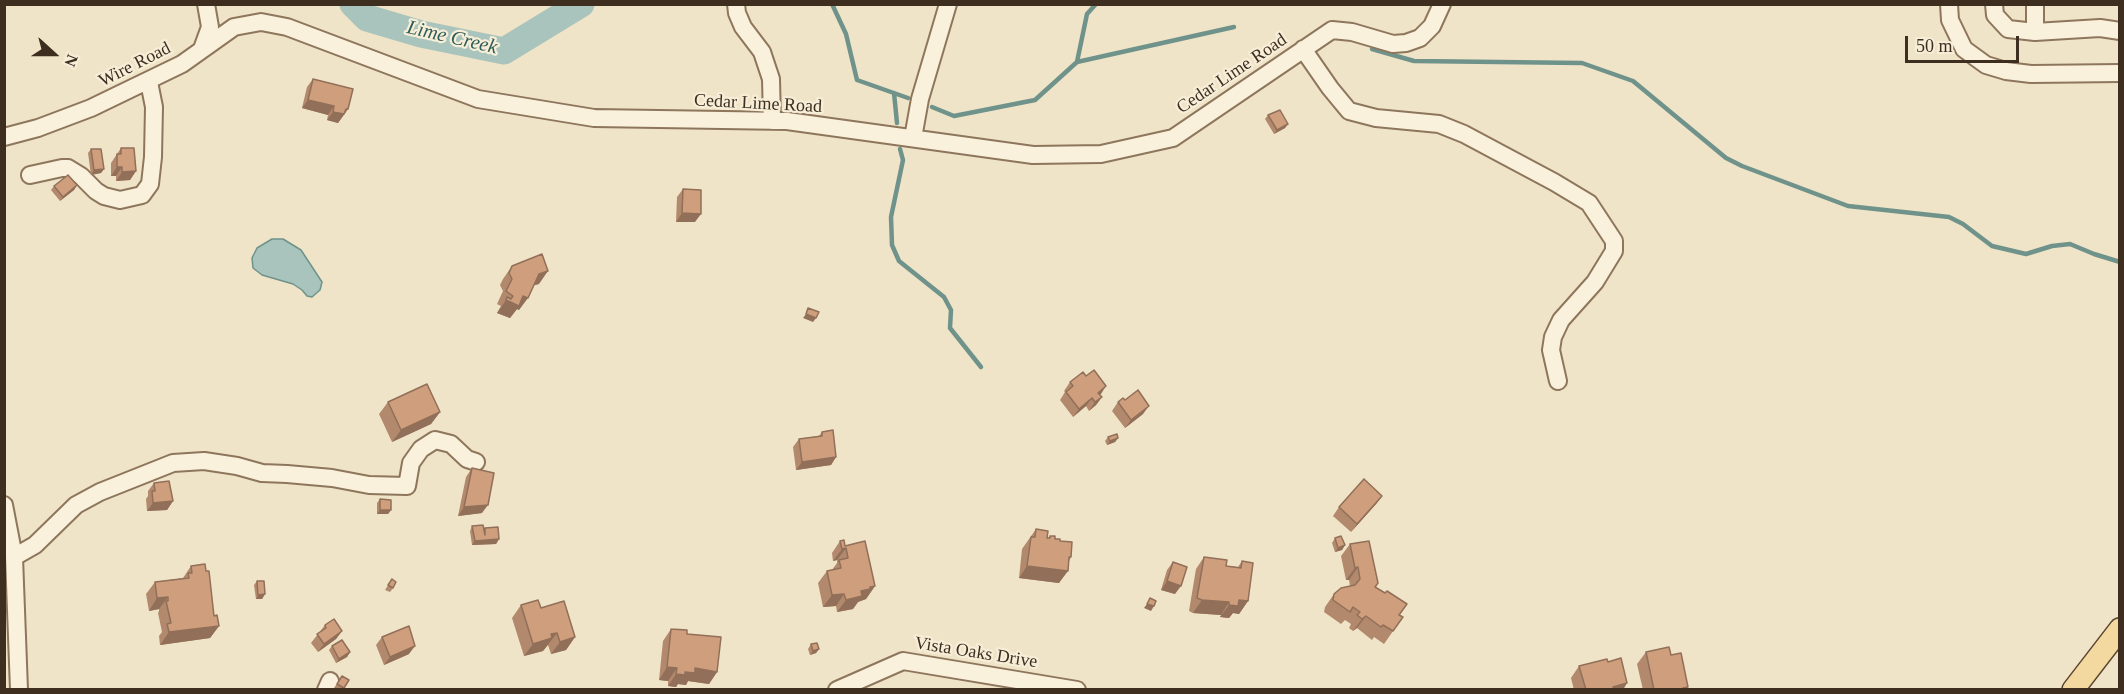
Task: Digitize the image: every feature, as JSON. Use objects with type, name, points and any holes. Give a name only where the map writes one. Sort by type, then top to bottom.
[{"type":"main road","points":[[2073,690],[2120,629]]},
{"type":"street","points":[[202,49],[210,27],[206,4]]},
{"type":"street","points":[[736,4],[743,27],[762,52],[771,79],[772,121]]},
{"type":"street","points":[[913,138],[920,99],[948,4]]},
{"type":"street","name":"Cedar Lime Road","points":[[202,49],[234,27],[261,22],[287,27],[478,99],[594,118],[787,121],[1033,154],[1101,154],[1173,138],[1332,30],[1352,32],[1393,44],[1406,43],[1420,38],[1432,26],[1442,4]]},
{"type":"street","points":[[1949,4],[1950,20],[1964,49],[1986,65],[2006,71],[2031,74],[2120,73]]},
{"type":"street","points":[[1995,4],[1995,15],[2008,28],[2035,32],[2100,28],[2120,31]]},
{"type":"street","points":[[2035,4],[2035,32]]},
{"type":"street","name":"Wire Road","points":[[4,137],[38,128],[91,108],[183,64],[202,49]]},
{"type":"street","points":[[1303,49],[1349,111],[1376,118],[1439,124],[1464,134],[1554,182],[1588,203],[1614,241],[1614,251],[1595,282],[1561,320],[1553,337],[1551,350],[1558,381]]},
{"type":"street","points":[[30,175],[68,168],[75,171],[104,196],[120,200],[142,195],[150,184],[153,157],[154,107],[149,82]]},
{"type":"street","points":[[14,557],[35,545],[75,505],[100,492],[173,463],[204,461],[262,473],[332,478],[369,485],[407,486],[411,463],[421,450],[435,440],[451,444],[467,459],[476,462]]},
{"type":"street","points":[[4,505],[14,557],[19,690]]},
{"type":"street","name":"Vista Oaks Drive","points":[[837,690],[903,661],[1077,690]]},
{"type":"water","points":[[272,239],[283,239],[301,250],[322,282],[320,290],[312,297],[307,296],[293,284],[262,275],[253,268],[252,258],[257,248]]},
{"type":"building","points":[[313,79],[353,89],[348,109],[344,114],[333,112],[334,106],[308,100]]},
{"type":"building","points":[[1280,110],[1288,124],[1277,130],[1268,115]]},
{"type":"building","points":[[121,148],[134,148],[136,171],[122,172],[122,167],[117,167],[117,154],[121,154]]},
{"type":"building","points":[[91,149],[101,149],[104,169],[94,170]]},
{"type":"building","points":[[68,175],[77,185],[63,197],[54,186]]},
{"type":"building","points":[[683,189],[701,190],[701,214],[682,213]]},
{"type":"building","points":[[542,254],[548,271],[539,274],[528,298],[523,296],[519,306],[506,300],[507,297],[511,299],[513,296],[506,291],[512,279],[509,273],[512,266]]},
{"type":"building","points":[[808,308],[819,312],[816,318],[806,314]]},
{"type":"building","points":[[1094,370],[1106,386],[1098,393],[1102,397],[1095,402],[1092,398],[1079,409],[1066,392],[1073,386],[1070,382],[1083,372],[1086,376]]},
{"type":"building","points":[[427,384],[440,412],[401,430],[388,402]]},
{"type":"building","points":[[1138,390],[1149,406],[1131,420],[1118,402],[1123,398],[1125,400]]},
{"type":"building","points":[[833,430],[836,457],[802,462],[799,439],[822,436],[822,432]]},
{"type":"building","points":[[1117,434],[1118,438],[1110,441],[1108,437]]},
{"type":"building","points":[[472,468],[494,473],[488,505],[464,507]]},
{"type":"building","points":[[1364,479],[1382,496],[1357,524],[1339,507]]},
{"type":"building","points":[[169,481],[173,501],[153,503],[154,483]]},
{"type":"building","points":[[380,499],[391,500],[391,510],[380,510]]},
{"type":"building","points":[[483,525],[485,535],[485,528],[498,527],[499,539],[475,541],[472,526]]},
{"type":"building","points":[[1036,529],[1048,531],[1047,538],[1055,536],[1055,539],[1060,539],[1060,541],[1072,542],[1068,571],[1027,566],[1031,537],[1035,537]]},
{"type":"building","points":[[1341,536],[1345,545],[1338,548],[1335,538]]},
{"type":"building","points":[[844,540],[845,546],[865,541],[875,586],[861,591],[862,596],[846,600],[844,594],[832,595],[827,571],[841,568],[839,560],[848,558],[846,548],[842,549],[840,541]]},
{"type":"building","points":[[1369,541],[1378,583],[1375,587],[1385,593],[1387,591],[1407,604],[1399,615],[1403,617],[1393,631],[1383,625],[1381,627],[1366,616],[1362,619],[1357,615],[1360,612],[1353,607],[1350,612],[1333,600],[1334,594],[1341,588],[1355,585],[1360,579],[1350,544]]},
{"type":"building","points":[[1204,557],[1227,560],[1226,566],[1241,568],[1242,561],[1253,563],[1248,601],[1239,600],[1238,606],[1229,605],[1229,602],[1197,598]]},
{"type":"building","points":[[1173,562],[1187,567],[1181,586],[1167,581]]},
{"type":"building","points":[[205,564],[206,571],[209,571],[214,616],[217,615],[219,626],[169,632],[167,624],[171,623],[166,601],[168,597],[157,598],[155,582],[189,578],[188,573],[192,573],[191,566]]},
{"type":"building","points":[[392,579],[396,582],[393,588],[388,585]]},
{"type":"building","points":[[257,581],[264,581],[265,594],[258,595]]},
{"type":"building","points":[[1150,598],[1156,601],[1154,606],[1147,604]]},
{"type":"building","points":[[538,600],[541,608],[564,601],[575,637],[560,642],[557,633],[551,634],[552,638],[533,644],[521,605]]},
{"type":"building","points":[[334,619],[342,631],[324,644],[317,634]]},
{"type":"building","points":[[409,626],[415,646],[390,657],[382,637]]},
{"type":"building","points":[[671,629],[687,630],[687,634],[721,637],[717,672],[695,668],[695,673],[685,672],[685,675],[676,674],[677,668],[667,667]]},
{"type":"building","points":[[342,640],[350,652],[339,659],[332,646]]},
{"type":"building","points":[[817,643],[819,649],[813,651],[811,644]]},
{"type":"building","points":[[1669,647],[1671,655],[1681,653],[1688,687],[1683,690],[1654,690],[1646,652]]},
{"type":"building","points":[[1621,658],[1627,683],[1613,687],[1614,690],[1586,690],[1579,666]]},
{"type":"building","points":[[342,676],[349,680],[344,688],[337,684]]},
{"type":"waterway","name":"Lime Creek","points":[[353,4],[367,18],[421,34],[504,51],[581,4]]},
{"type":"waterway","name":"Lime Creek","points":[[832,4],[846,34],[857,80],[908,98]]},
{"type":"waterway","name":"Lime Creek","points":[[932,107],[954,116],[1035,100],[1077,62],[1087,14],[1096,4]]},
{"type":"waterway","points":[[1077,62],[1234,27]]},
{"type":"waterway","points":[[1372,49],[1414,61],[1582,63],[1633,81],[1726,158],[1848,206],[1949,217],[1963,224],[1992,246],[2026,254],[2052,246],[2070,244],[2120,262]]},
{"type":"waterway","points":[[894,93],[897,123]]},
{"type":"waterway","points":[[900,149],[903,160],[891,217],[892,245],[899,261],[944,297],[951,310],[950,328],[981,367]]}]
